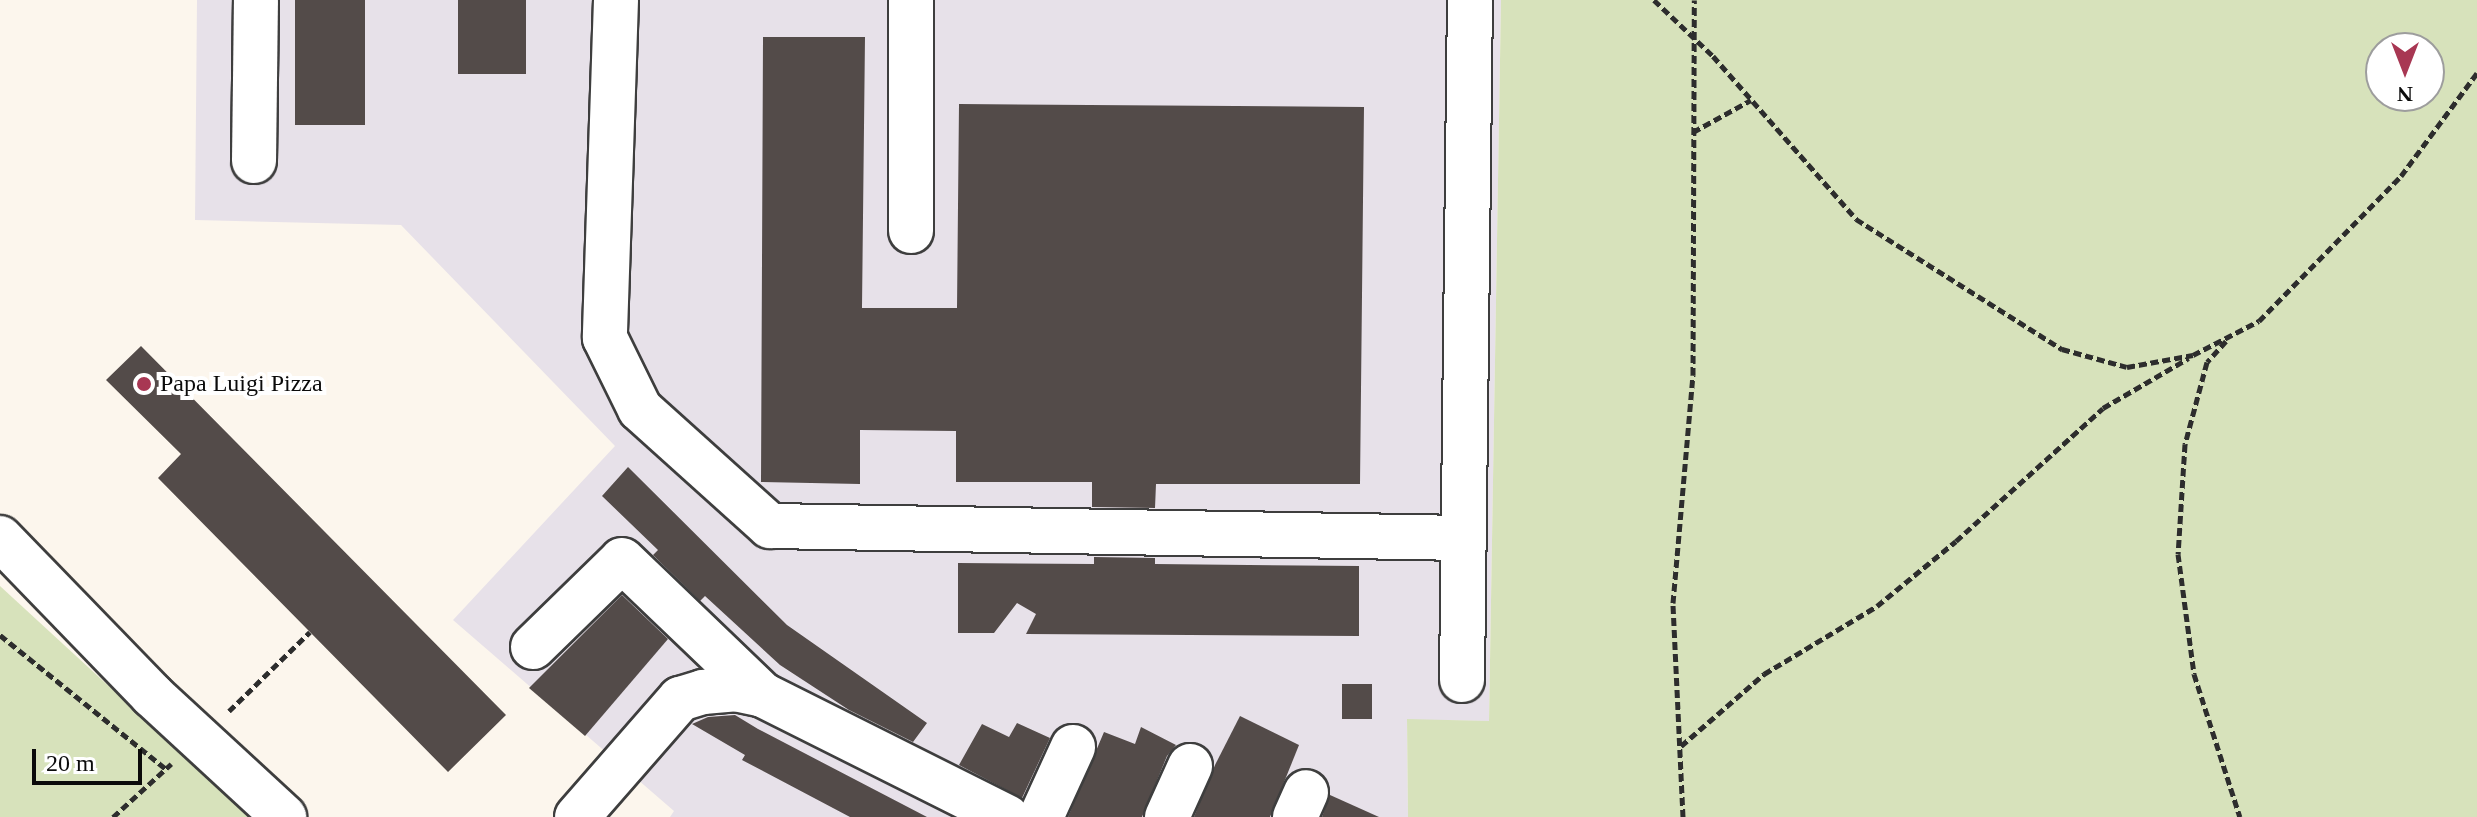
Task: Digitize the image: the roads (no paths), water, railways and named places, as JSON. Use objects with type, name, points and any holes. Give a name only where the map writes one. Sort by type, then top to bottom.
[{"type":"street","points":[[254,161],[256,0]]},
{"type":"street","points":[[616,0],[605,338],[640,409],[770,526],[1464,538]]},
{"type":"street","points":[[911,0],[911,231]]},
{"type":"street","points":[[1462,680],[1470,0]]},
{"type":"street","points":[[0,538],[199,739],[284,817]]},
{"type":"street","points":[[533,647],[622,560],[763,695]]},
{"type":"street","points":[[577,817],[680,699],[703,692],[735,689],[763,695],[1007,817]]},
{"type":"street","points":[[1041,817],[1073,747]]},
{"type":"street","points":[[1167,817],[1190,766]]},
{"type":"place","name":"Papa Luigi Pizza","points":[[144,384]]}]
